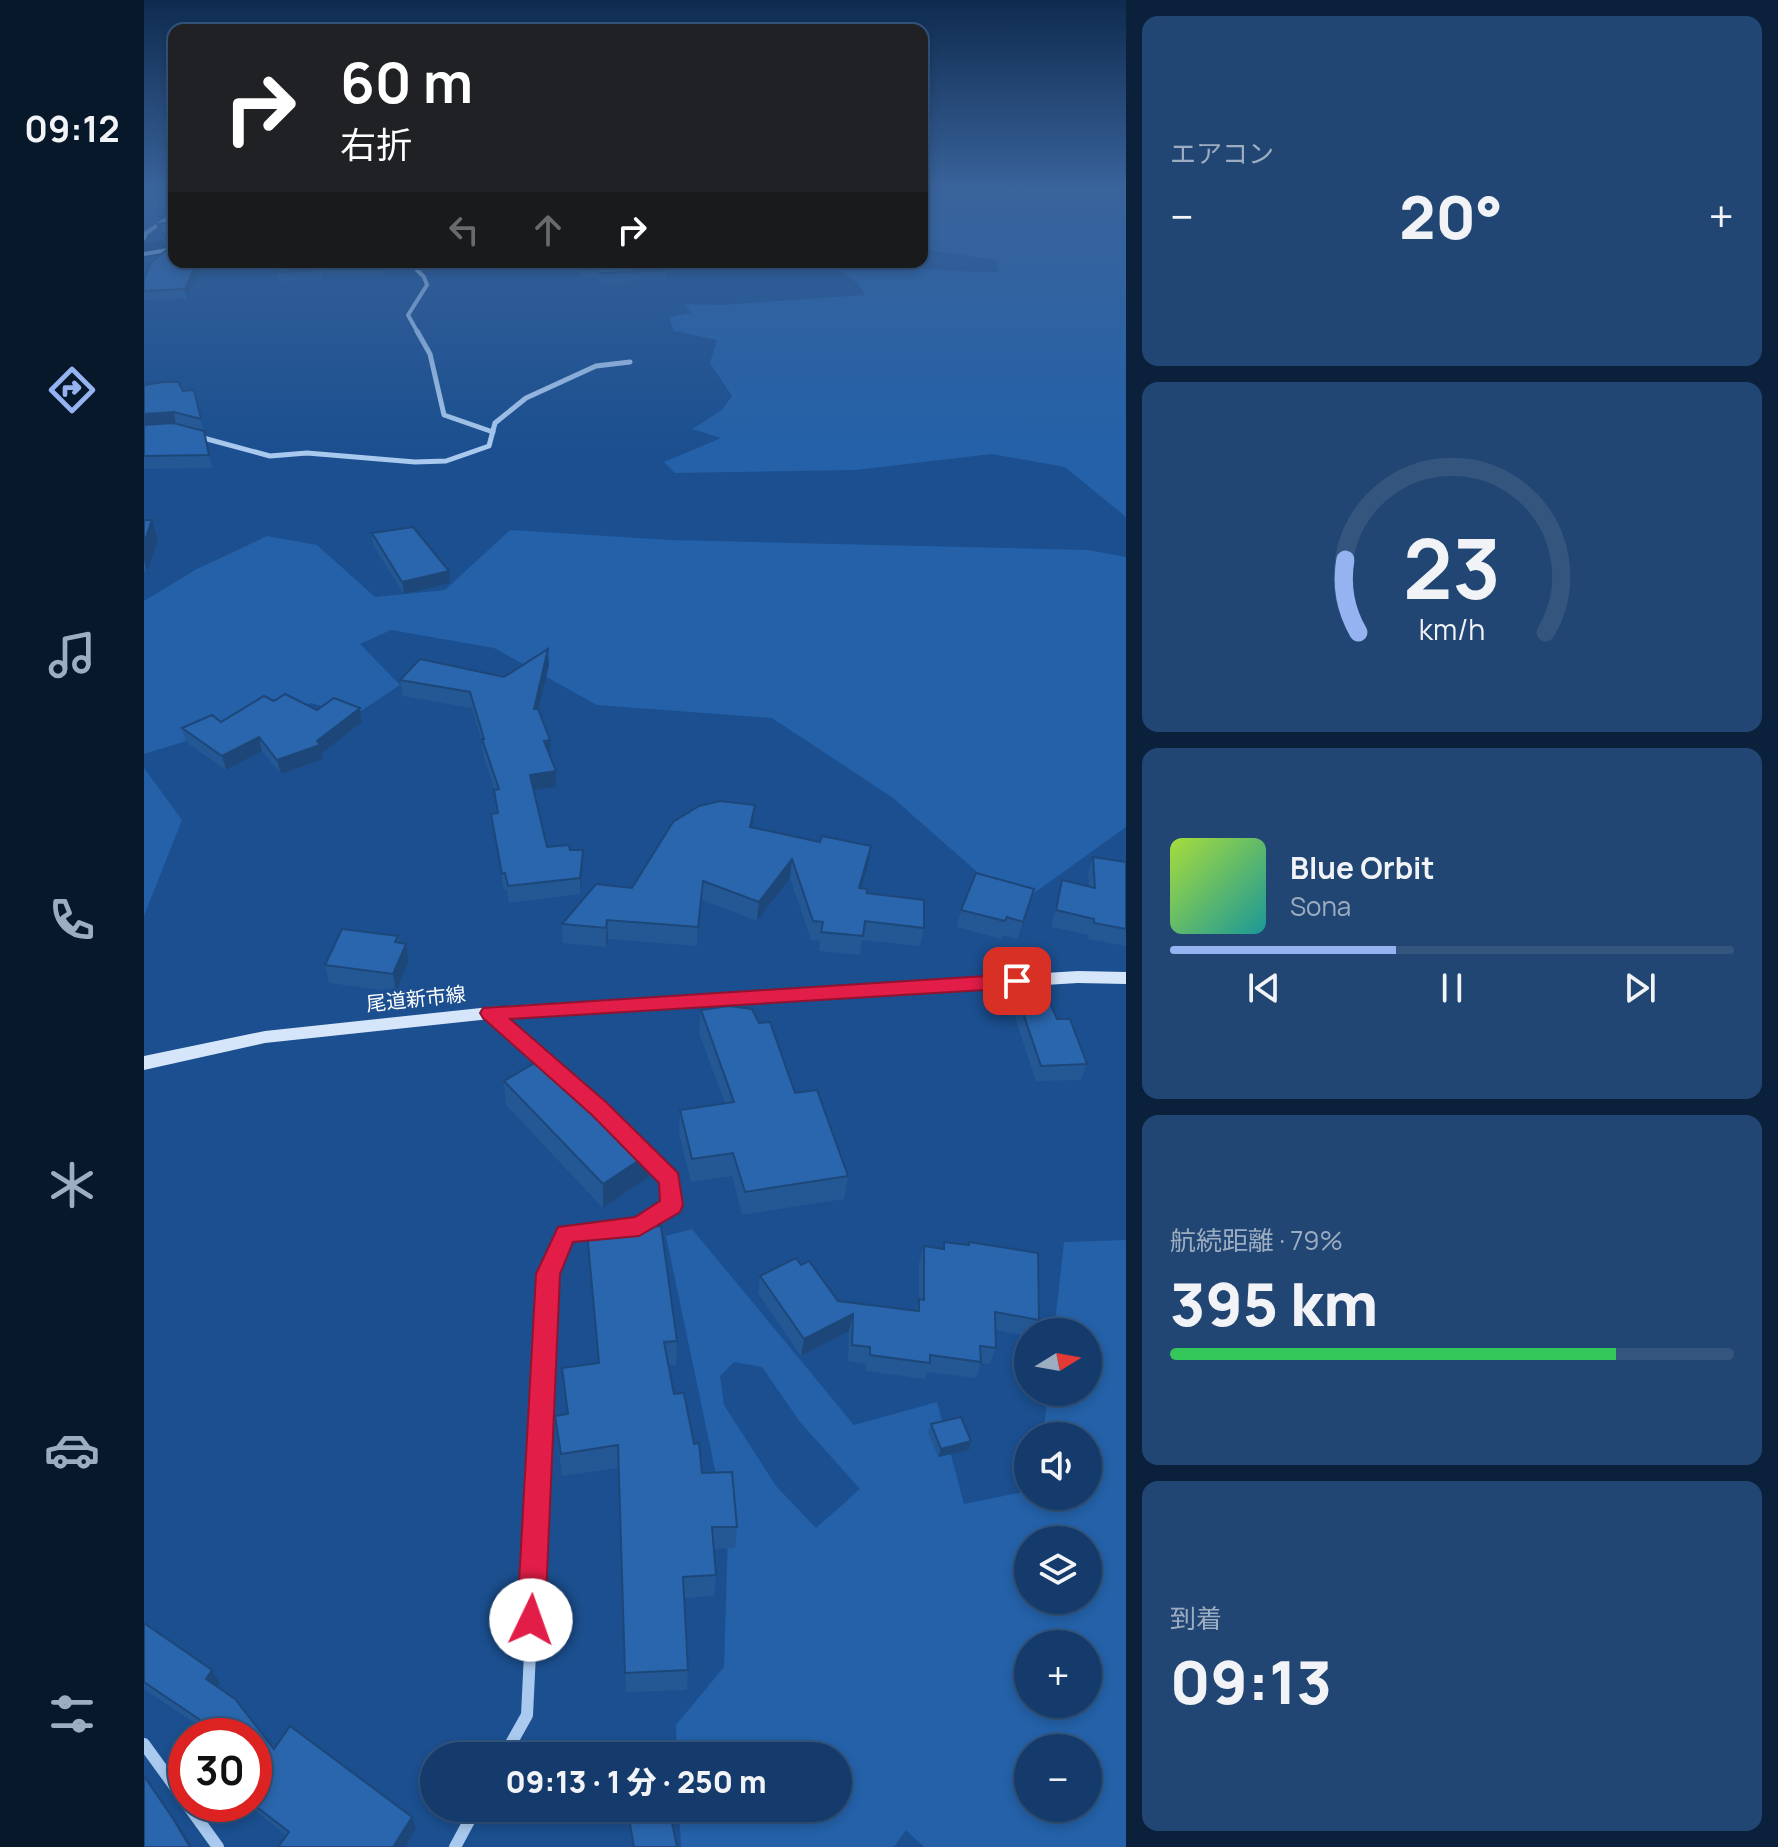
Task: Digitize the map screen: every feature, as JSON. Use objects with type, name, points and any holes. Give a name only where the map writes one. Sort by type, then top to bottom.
[{"type":"main road","name":"尾道新市線","points":[[144,1063],[265,1037],[490,1013],[1078,977],[1126,978]]},
{"type":"street","points":[[423,276],[427,285],[408,315],[430,354],[444,415],[493,432]]},
{"type":"street","points":[[190,434],[270,456],[307,453],[415,462],[446,461],[489,446],[495,423],[526,398],[596,366],[630,362]]},
{"type":"street","points":[[490,1013],[556,1070]]},
{"type":"street","points":[[512,1742],[527,1715],[548,1274],[566,1233],[639,1226],[672,1205],[670,1180],[640,1149]]},
{"type":"street","points":[[144,1744],[168,1777]]},
{"type":"street","points":[[200,1822],[218,1847]]},
{"type":"street","points":[[455,1847],[468,1822]]},
{"type":"shaded area","points":[[847,276],[1126,276],[1126,517],[1065,467],[992,454],[856,470],[675,473],[664,462],[721,438],[692,429],[722,410],[732,396],[710,363],[717,340],[674,331],[669,317],[691,313],[684,304],[720,305],[866,295]]},
{"type":"shaded area","points":[[510,530],[670,540],[1088,550],[1126,557],[1126,827],[1016,906],[893,798],[772,718],[597,705],[494,648],[391,630],[360,644],[400,685],[355,715],[311,703],[144,754],[144,601],[195,570],[267,536],[317,545],[375,597],[445,590]]},
{"type":"shaded area","points":[[144,768],[182,820],[144,916]]},
{"type":"shaded area","points":[[692,1229],[854,1425],[937,1402],[964,1504],[1014,1494],[1014,1510],[1102,1510],[1102,1422],[1045,1422],[1046,1406],[1102,1406],[1102,1318],[1056,1318],[1064,1242],[1126,1240],[1126,1847],[924,1847],[906,1830],[894,1847],[681,1847],[680,1822],[852,1822],[852,1742],[677,1742],[676,1725],[724,1667],[728,1532],[666,1236]],"holes":[[[734,1362],[762,1367],[800,1422],[860,1489],[816,1528],[776,1486],[724,1405],[720,1376]]]},
{"type":"building","points":[[145,276],[191,276],[185,289],[144,291]]},
{"type":"building","points":[[178,382],[183,391],[194,390],[201,419],[174,412],[144,414],[144,385]]},
{"type":"building","points":[[173,423],[204,431],[209,455],[144,456],[144,425]]},
{"type":"building","points":[[144,520],[152,520],[144,543]]},
{"type":"building","points":[[413,527],[449,571],[402,582],[372,533]]},
{"type":"building","points":[[548,649],[534,709],[538,709],[550,740],[544,741],[556,771],[530,775],[547,847],[569,845],[570,850],[583,850],[580,878],[508,886],[505,873],[502,874],[491,814],[498,813],[494,790],[499,789],[470,692],[400,680],[420,659],[504,677]]},
{"type":"building","points":[[285,694],[317,710],[334,698],[360,708],[317,741],[320,745],[277,760],[259,737],[222,756],[182,728],[212,715],[221,722],[264,696],[274,701]]},
{"type":"building","points":[[720,801],[755,805],[750,827],[820,842],[822,836],[871,846],[859,888],[867,889],[867,893],[924,900],[924,928],[865,921],[863,936],[821,932],[823,922],[813,921],[792,859],[759,902],[703,881],[698,927],[607,920],[606,928],[562,924],[596,884],[632,888],[673,822],[699,806]]},
{"type":"building","points":[[1093,857],[1126,862],[1126,929],[1094,923],[1094,919],[1056,910],[1062,880],[1095,888]]},
{"type":"building","points":[[976,873],[1034,889],[1023,922],[1007,917],[1005,921],[961,910]]},
{"type":"building","points":[[342,929],[398,936],[395,942],[406,944],[393,974],[325,965]]},
{"type":"building","points":[[1046,994],[1057,1019],[1070,1019],[1087,1064],[1041,1066],[1017,995]]},
{"type":"building","points":[[729,1006],[752,1009],[759,1023],[770,1022],[795,1093],[817,1090],[848,1176],[745,1192],[733,1153],[692,1159],[680,1110],[734,1102],[701,1010]]},
{"type":"building","points":[[550,1054],[650,1153],[603,1184],[504,1081]]},
{"type":"building","points":[[661,1226],[677,1341],[664,1342],[674,1394],[684,1393],[694,1444],[699,1443],[702,1473],[732,1472],[737,1527],[712,1527],[716,1575],[683,1577],[688,1670],[625,1673],[618,1445],[561,1454],[555,1416],[568,1414],[562,1368],[599,1363],[587,1232]]},
{"type":"building","points":[[944,1242],[969,1245],[969,1242],[1038,1253],[1039,1318],[995,1312],[996,1348],[980,1346],[981,1362],[930,1355],[930,1363],[870,1355],[870,1347],[852,1345],[853,1314],[804,1339],[760,1276],[796,1258],[801,1265],[809,1261],[838,1301],[919,1311],[919,1299],[924,1300],[924,1246],[944,1249]]},
{"type":"building","points":[[961,1417],[971,1441],[941,1449],[931,1424]]},
{"type":"building","points":[[144,1623],[212,1670],[206,1679],[235,1699],[250,1718],[197,1718],[144,1682]]},
{"type":"building","points":[[290,1726],[412,1817],[393,1847],[278,1847],[289,1832],[272,1819],[272,1746],[274,1749]]},
{"type":"building","points":[[144,1776],[168,1811],[168,1822],[175,1822],[190,1847],[144,1847]]},
{"type":"building","points":[[630,1822],[672,1822],[677,1847],[634,1847]]},
{"type":"route","points":[[531,1620],[548,1274],[566,1233],[639,1226],[672,1205],[670,1180],[600,1109],[490,1013],[1017,981]]}]
